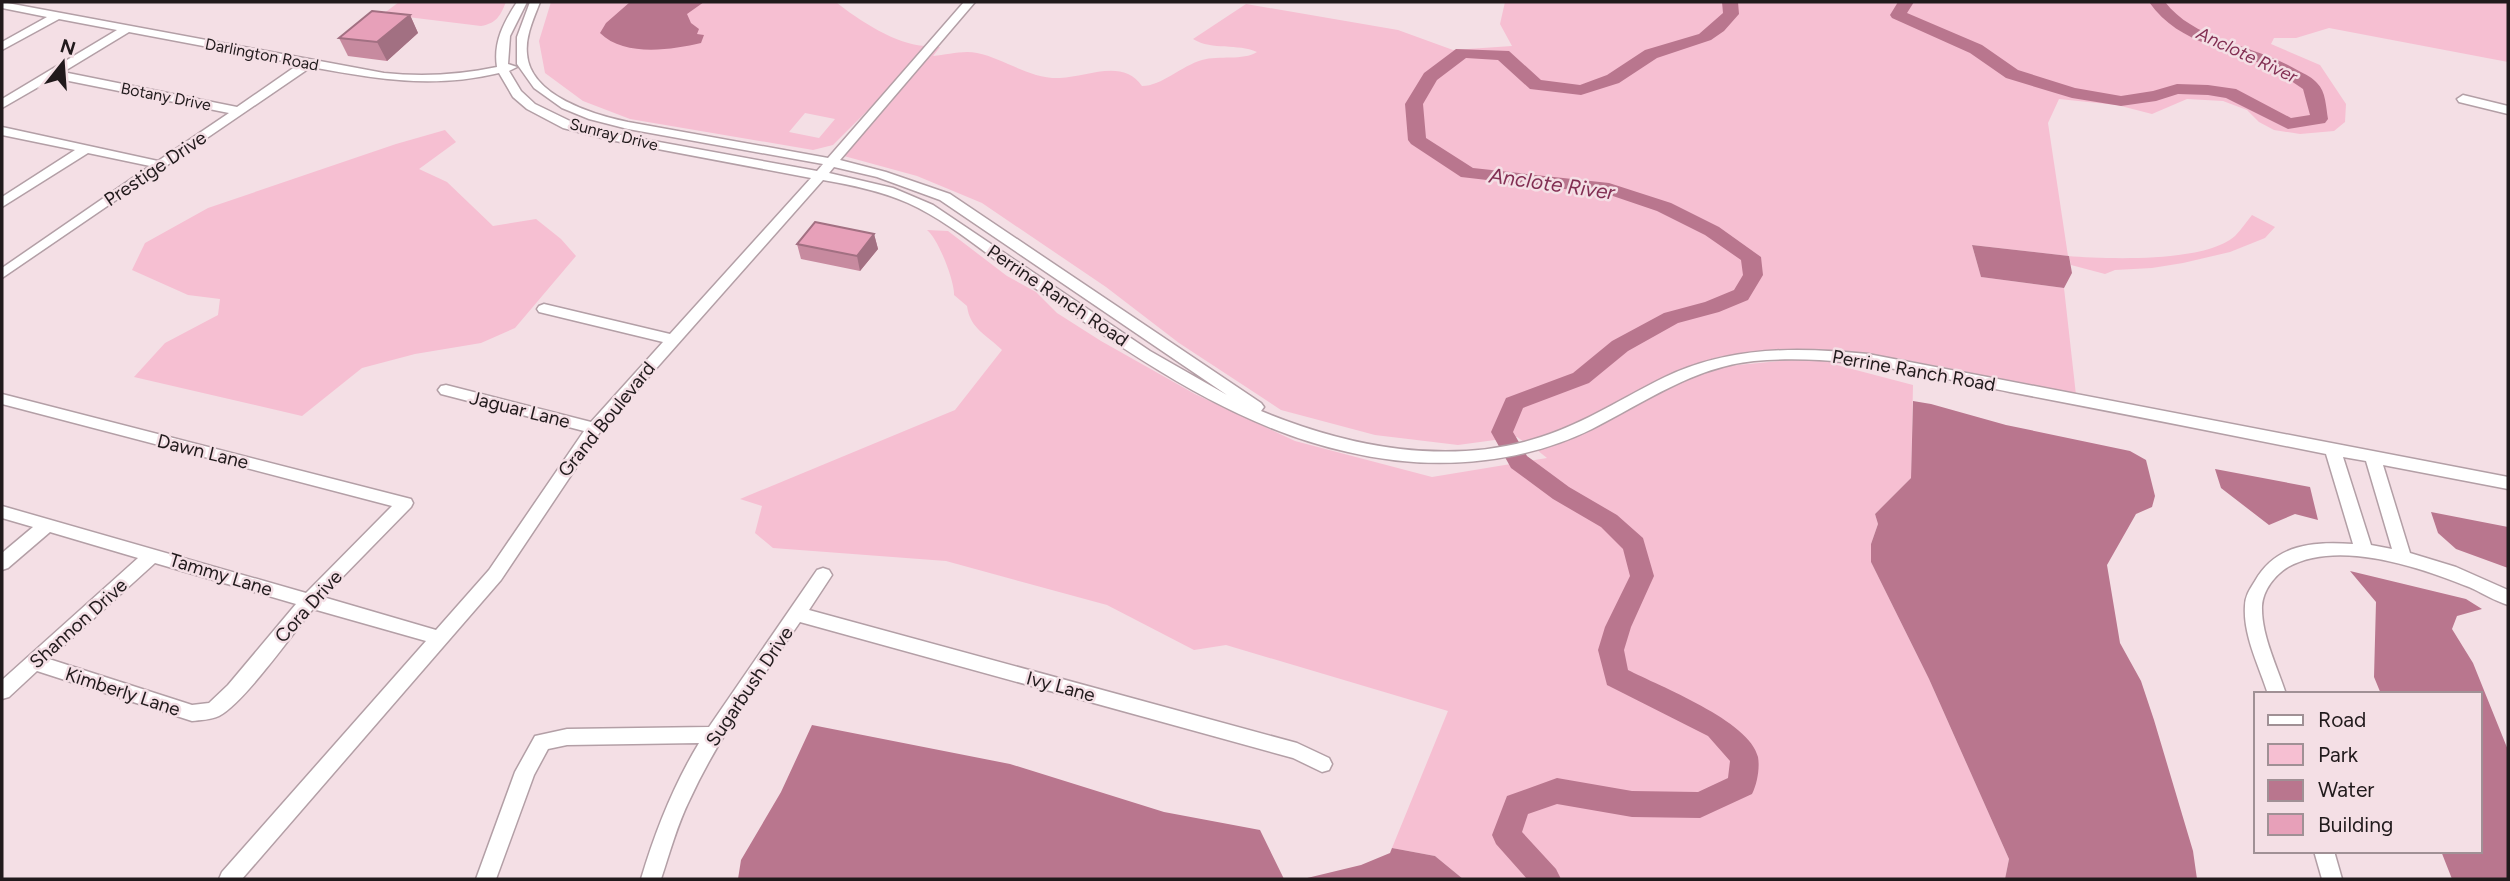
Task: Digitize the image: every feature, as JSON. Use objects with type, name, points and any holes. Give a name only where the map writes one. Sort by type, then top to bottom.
[{"type":"street","points":[[503,69],[500,57],[505,32],[522,2]]},
{"type":"street","points":[[523,64],[520,53],[535,2]]},
{"type":"street","name":"Grand Boulevard","points":[[229,879],[495,575],[594,428],[970,2]]},
{"type":"street","name":"Darlington Road","points":[[2,5],[309,63],[415,80],[445,79],[523,64]]},
{"type":"street","points":[[2,47],[58,15]]},
{"type":"street","points":[[2,104],[127,29]]},
{"type":"street","name":"Prestige Drive","points":[[2,274],[309,63]]},
{"type":"street","name":"Sunray Drive","points":[[523,64],[527,73],[549,96],[581,112],[616,123],[824,170]]},
{"type":"street","name":"Sunray Drive","points":[[503,69],[519,97],[553,118],[582,129],[824,170]]},
{"type":"street","name":"Botany Drive","points":[[53,74],[239,111]]},
{"type":"street","points":[[2463,99],[2508,110]]},
{"type":"street","points":[[4,133],[161,165]]},
{"type":"street","points":[[2,203],[86,149]]},
{"type":"street","name":"Perrine Ranch Road","points":[[824,170],[900,195],[924,206],[1195,385],[1262,419],[1356,449],[1400,455],[1476,456],[1538,444],[1564,435],[1663,384],[1714,363],[1812,354],[1881,361],[2508,483]]},
{"type":"street","points":[[544,309],[671,339]]},
{"type":"street","name":"Jaguar Lane","points":[[446,390],[594,428]]},
{"type":"street","name":"Dawn Lane","points":[[2,399],[404,503]]},
{"type":"street","points":[[2333,449],[2364,551]]},
{"type":"street","points":[[2373,457],[2395,556]]},
{"type":"street","name":"Cora Drive","points":[[214,710],[235,691],[309,601],[404,503]]},
{"type":"street","name":"Tammy Lane","points":[[2,512],[440,638]]},
{"type":"street","points":[[2,563],[47,525]]},
{"type":"street","points":[[2276,692],[2254,617],[2254,597],[2261,579],[2275,564],[2298,553],[2322,549],[2395,556],[2466,578],[2508,598]]},
{"type":"street","name":"Shannon Drive","points":[[2,691],[153,554]]},
{"type":"street","name":"Sugarbush Drive","points":[[650,879],[675,812],[713,735],[823,575]]},
{"type":"street","name":"Ivy Lane","points":[[797,614],[1297,751],[1322,764]]},
{"type":"street","name":"Kimberly Lane","points":[[34,662],[192,713],[214,710]]},
{"type":"street","points":[[486,879],[525,772],[542,742],[567,737],[713,735]]},
{"type":"street","points":[[2325,853],[2332,879]]},
{"type":"green space","points":[[399,2],[506,2],[497,18],[481,26],[383,14]]},
{"type":"green space","points":[[551,2],[836,2],[866,24],[890,36],[925,46],[882,96],[833,145],[813,150],[630,119],[583,101],[545,73],[539,41]],"holes":[[[805,113],[835,119],[819,138],[789,132]]]},
{"type":"green space","points":[[1505,2],[2508,2],[2508,62],[2329,28],[2296,38],[2274,38],[2271,44],[2320,65],[2346,104],[2345,122],[2334,131],[2300,134],[2274,130],[2259,122],[2247,110],[2223,101],[2187,99],[2152,114],[2117,105],[2059,99],[2048,123],[2068,256],[1972,245],[1981,277],[2064,288],[2076,395],[1956,369],[1873,355],[1791,350],[1751,353],[1719,357],[1685,369],[1571,426],[1524,442],[1517,437],[1458,445],[1375,435],[1281,410],[1179,343],[1106,287],[982,203],[917,176],[844,156],[894,99],[891,98],[934,47],[940,47],[933,56],[972,52],[1049,77],[1115,71],[1134,78],[1142,86],[1157,83],[1202,60],[1245,56],[1257,52],[1209,45],[1193,39],[1246,4],[1398,30],[1453,50],[1512,46],[1500,24]]},
{"type":"green space","points":[[445,130],[456,142],[419,169],[447,182],[493,226],[536,219],[561,239],[576,256],[515,328],[481,343],[415,354],[362,368],[302,416],[134,377],[165,343],[218,315],[220,299],[188,295],[132,270],[145,243],[208,208]]},
{"type":"green space","points":[[2252,215],[2275,227],[2265,238],[2230,252],[2152,268],[2115,270],[2105,274],[2071,265],[2069,256],[2154,257],[2202,251],[2221,245],[2235,236]]},
{"type":"green space","points":[[927,230],[948,231],[1007,276],[1036,292],[1057,313],[1195,394],[1295,441],[1432,477],[1547,458],[1537,450],[1717,367],[1813,358],[1863,363],[1833,364],[1913,385],[1911,478],[1875,514],[1878,524],[1871,544],[1871,562],[1929,679],[2009,859],[2005,879],[1463,879],[1435,856],[1392,848],[1448,711],[1226,645],[1194,650],[1107,605],[946,561],[773,548],[755,533],[762,506],[740,499],[955,410],[1002,350],[975,326],[967,306],[954,295],[945,261]]},
{"type":"water","points":[[630,2],[704,2],[687,14],[691,23],[699,29],[697,34],[704,35],[701,43],[648,50],[610,41],[600,33],[606,23]]},
{"type":"water","points":[[1972,245],[2069,256],[2072,273],[2064,288],[1981,277]]},
{"type":"water","points":[[1913,401],[2006,425],[2130,451],[2146,460],[2155,496],[2152,507],[2136,514],[2107,565],[2120,643],[2141,681],[2154,720],[2193,851],[2197,879],[2005,879],[2009,859],[1929,679],[1871,562],[1871,544],[1878,524],[1875,514],[1911,478]]},
{"type":"water","points":[[2215,469],[2310,487],[2318,520],[2295,514],[2269,525],[2221,488]]},
{"type":"water","points":[[2431,512],[2508,527],[2508,568],[2456,549],[2438,533]]},
{"type":"water","points":[[2350,571],[2466,599],[2482,609],[2457,616],[2452,629],[2473,663],[2508,750],[2508,879],[2452,879],[2442,853],[2482,853],[2482,692],[2380,692],[2374,677],[2376,602]]},
{"type":"water","points":[[812,725],[1010,764],[1164,812],[1260,830],[1284,879],[738,879],[741,860],[781,792]]},
{"type":"water","points":[[1392,848],[1435,856],[1463,879],[1303,879],[1361,865],[1390,853]]},
{"type":"building","points":[[372,11],[410,15],[377,42],[339,38]]},
{"type":"building","points":[[815,222],[874,234],[857,256],[797,244]]},
{"type":"waterway","name":"Anclote River","points":[[1546,879],[1506,835],[1517,805],[1557,791],[1632,804],[1700,805],[1742,785],[1744,757],[1718,728],[1616,677],[1611,650],[1618,627],[1642,576],[1634,545],[1609,521],[1561,493],[1519,462],[1502,432],[1514,403],[1581,378],[1620,346],[1671,318],[1712,307],[1741,295],[1753,275],[1751,257],[1712,231],[1664,207],[1609,189],[1468,173],[1417,140],[1414,104],[1430,77],[1462,53],[1503,55],[1536,85],[1581,90],[1613,79],[1651,54],[1705,37],[1731,14],[1730,2]]},
{"type":"waterway","name":"Anclote River","points":[[1906,2],[1898,15],[1976,49],[2012,74],[2072,93],[2121,101],[2156,96],[2177,89],[2208,90],[2230,93],[2288,124],[2319,119],[2311,86],[2281,67],[2203,37],[2170,19],[2157,2]]}]
